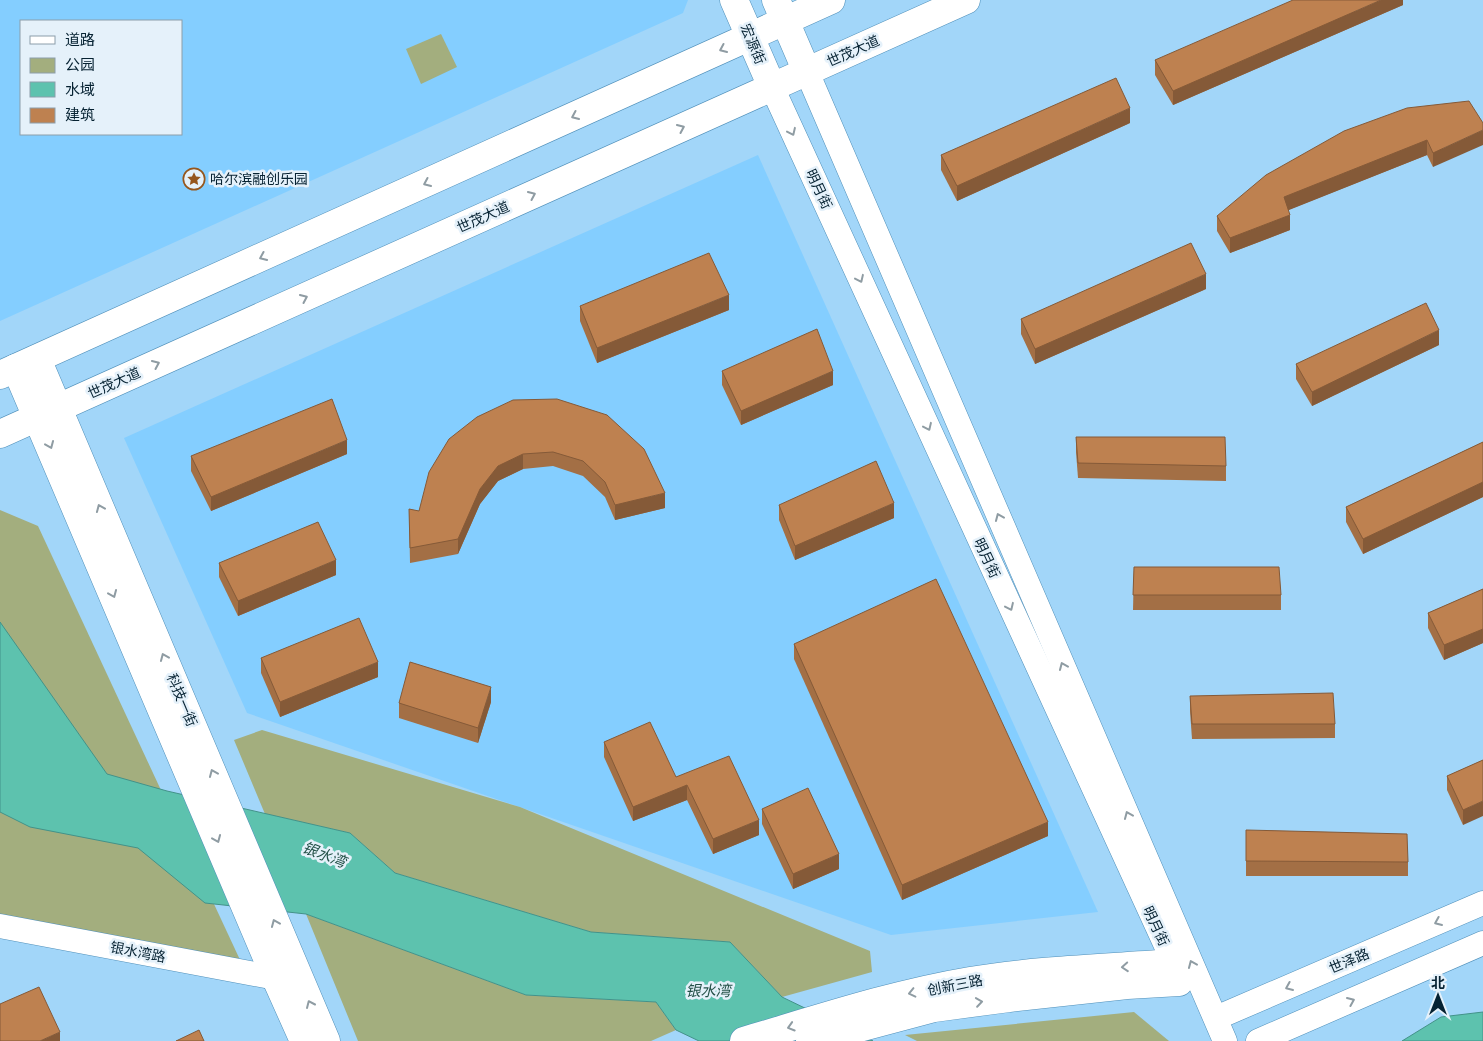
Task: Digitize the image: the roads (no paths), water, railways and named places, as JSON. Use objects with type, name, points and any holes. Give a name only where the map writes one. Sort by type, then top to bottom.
[{"type":"main road","name":"宏源街","points":[[734,0],[772,87]]},
{"type":"main road","points":[[18,367],[750,37],[780,10],[831,0]]},
{"type":"main road","name":"世茂大道","points":[[0,434],[966,0]]},
{"type":"main road","points":[[780,10],[807,72]]},
{"type":"main road","name":"科技一街","points":[[18,367],[48,413],[187,740],[281,973],[304,1041]]},
{"type":"main road","name":"科技一街","points":[[281,973],[326,1041]]},
{"type":"main road","name":"创新三路","points":[[744,1041],[838,1013],[914,993],[968,982],[1014,975],[1176,973]]},
{"type":"main road","name":"创新三路","points":[[810,1041],[934,1008],[1126,985],[1176,973]]},
{"type":"street","name":"明月街","points":[[807,72],[1226,1041]]},
{"type":"street","name":"明月街","points":[[772,87],[1176,973],[1216,1018]]},
{"type":"street","name":"世泽路","points":[[1216,1018],[1483,903]]},
{"type":"street","name":"银水湾路","points":[[0,926],[281,973]]},
{"type":"street","points":[[1258,1041],[1483,943]]},
{"type":"street","points":[[1205,1041],[1216,1018]]},
{"type":"water","name":"银水湾","points":[[0,622],[107,774],[167,791],[350,833],[395,873],[591,932],[730,942],[782,997],[873,1041],[699,1041],[676,1030],[656,1002],[526,995],[306,914],[205,903],[138,848],[30,827],[0,812]]},
{"type":"water","points":[[1483,1012],[1483,1041],[1402,1041],[1441,1017]]},
{"type":"place","name":"哈尔滨融创乐园","points":[[194,179]]}]
